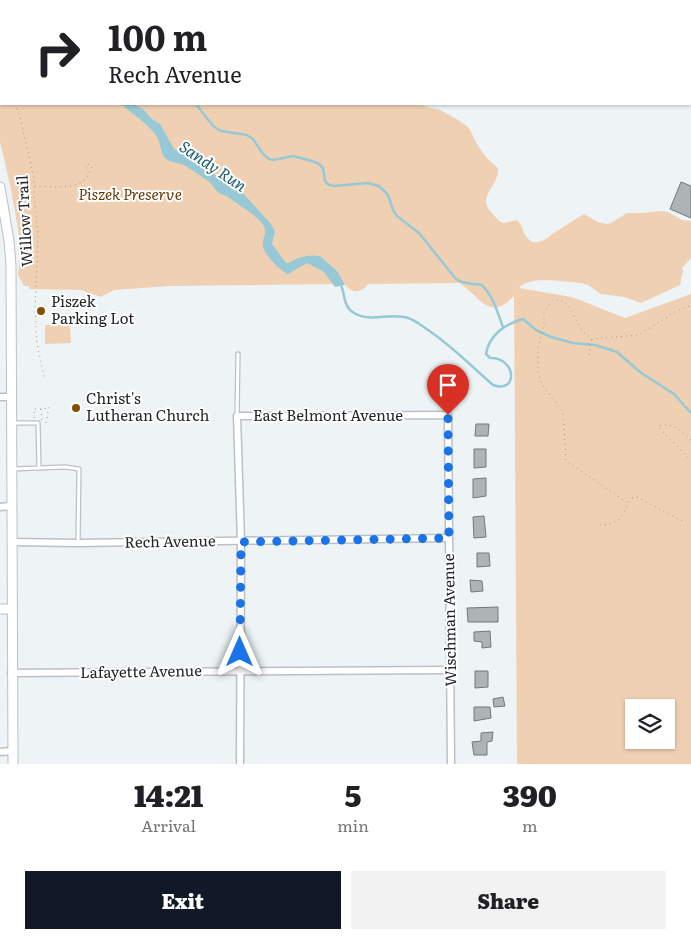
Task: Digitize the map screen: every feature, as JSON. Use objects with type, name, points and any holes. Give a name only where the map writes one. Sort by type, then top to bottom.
[{"type":"main road","points":[[0,187],[8,232],[10,265],[13,764]]},
{"type":"main road","points":[[0,609],[12,609]]},
{"type":"street","points":[[0,397],[11,397]]},
{"type":"street","name":"East Belmont Avenue","points":[[238,416],[448,415]]},
{"type":"street","name":"Wischman Avenue","points":[[448,415],[451,764]]},
{"type":"street","points":[[238,416],[241,542],[240,764]]},
{"type":"street","points":[[0,507],[11,506]]},
{"type":"street","name":"Rech Avenue","points":[[12,542],[241,542],[449,538]]},
{"type":"street","name":"Lafayette Avenue","points":[[11,673],[450,670]]},
{"type":"street","points":[[0,752],[12,751]]},
{"type":"lane","points":[[238,354],[238,416]]},
{"type":"lane","points":[[11,423],[38,423],[39,468]]},
{"type":"lane","points":[[12,469],[64,467],[79,469],[78,543]]},
{"type":"path","name":"Willow Trail","points":[[16,105],[33,172],[38,236],[35,310],[37,344],[45,380]]},
{"type":"path","points":[[34,186],[78,185],[88,177],[90,171]]},
{"type":"path","points":[[588,355],[591,338],[582,330],[569,307],[561,300],[553,300],[546,308],[543,316],[544,325],[539,340],[538,373],[543,386],[563,412],[566,461],[628,503]]},
{"type":"path","points":[[591,341],[639,335],[691,304]]},
{"type":"path","points":[[46,423],[49,407]]},
{"type":"path","points":[[34,423],[34,409],[45,408]]},
{"type":"path","points":[[41,409],[42,423]]},
{"type":"path","points":[[691,440],[675,426],[663,425],[658,427],[691,460]]},
{"type":"path","points":[[599,525],[619,520],[632,498],[637,498],[681,522]]},
{"type":"green space","name":"Piszek Preserve","points":[[0,105],[423,105],[440,110],[458,120],[472,133],[481,151],[498,168],[496,180],[487,195],[487,206],[499,221],[503,223],[517,220],[526,236],[532,242],[546,239],[584,214],[606,224],[627,213],[659,211],[668,212],[682,220],[691,221],[691,258],[682,268],[680,285],[641,303],[624,297],[601,294],[588,285],[581,283],[539,280],[524,284],[519,288],[572,297],[625,318],[691,294],[691,764],[517,764],[514,296],[505,304],[491,307],[479,300],[459,283],[368,284],[360,291],[353,291],[345,284],[170,286],[114,290],[101,297],[81,290],[29,289],[29,286],[24,286],[18,275],[20,257],[19,235],[0,142]]},
{"type":"green space","points":[[70,324],[71,343],[45,344],[45,325]]},
{"type":"water","points":[[122,105],[136,105],[144,110],[152,119],[160,124],[174,149],[201,163],[232,189],[241,191],[271,224],[275,232],[272,244],[286,263],[304,256],[320,256],[337,271],[345,285],[335,287],[324,272],[307,263],[288,274],[281,270],[264,250],[265,229],[261,222],[228,197],[219,193],[209,182],[186,166],[165,158],[155,134]]},
{"type":"building","points":[[681,182],[691,186],[691,218],[670,209]]},
{"type":"building","points":[[476,424],[489,424],[488,436],[475,436]]},
{"type":"building","points":[[474,449],[486,449],[486,467],[474,468]]},
{"type":"building","points":[[486,478],[486,496],[473,498],[473,479]]},
{"type":"building","points":[[484,516],[486,537],[474,538],[473,517]]},
{"type":"building","points":[[477,553],[489,553],[490,566],[477,567]]},
{"type":"building","points":[[470,580],[482,581],[483,591],[471,592]]},
{"type":"building","points":[[498,607],[498,622],[468,622],[467,608]]},
{"type":"building","points":[[490,631],[491,647],[482,648],[482,642],[474,641],[474,632]]},
{"type":"building","points":[[475,671],[488,671],[488,687],[475,688]]},
{"type":"building","points":[[503,697],[505,706],[494,707],[493,699]]},
{"type":"building","points":[[474,707],[490,707],[491,718],[474,721]]},
{"type":"building","points":[[493,732],[492,741],[487,742],[487,755],[474,755],[472,742],[481,741],[481,733]]},
{"type":"waterway","points":[[197,105],[213,126],[221,131],[247,135],[253,139],[263,154],[269,159],[293,156],[319,164],[323,168],[325,181],[329,185],[367,183],[379,186],[388,195],[397,216],[419,233],[456,279],[466,283],[482,285],[490,295],[503,327]]},
{"type":"waterway","name":"Sandy Run","points":[[340,283],[346,303],[354,313],[367,317],[402,316],[413,320],[445,343],[493,385],[501,386],[507,384],[511,374],[505,363],[499,359],[490,358],[486,354],[488,347],[499,331],[523,319],[536,330],[551,337],[573,343],[595,345],[617,352],[640,372],[674,394],[691,413]]},
{"type":"place","name":"Piszek Parking Lot","points":[[41,311]]},
{"type":"place","name":"Christ's Lutheran Church","points":[[76,408]]},
{"type":"route","points":[[240,652],[241,542],[449,538],[448,415]]}]
